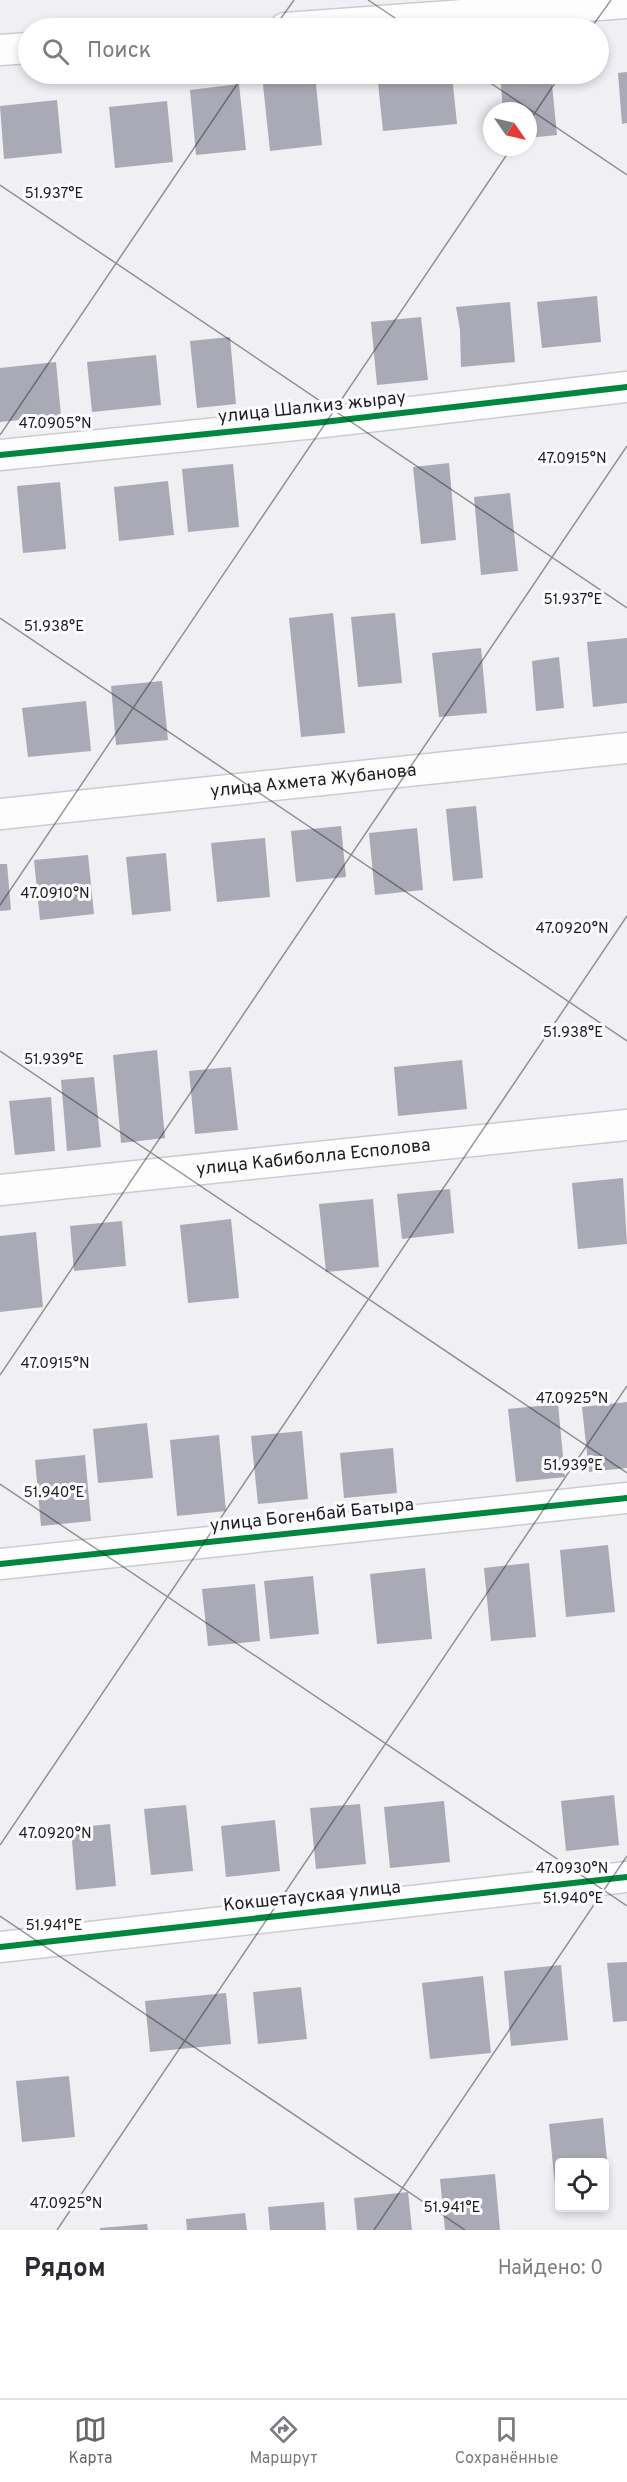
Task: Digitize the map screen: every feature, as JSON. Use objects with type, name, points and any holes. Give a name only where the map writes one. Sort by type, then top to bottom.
[{"type":"street","points":[[422,18],[627,3]]},
{"type":"street","points":[[0,50],[18,49]]},
{"type":"street","name":"улица Шалкиз жырау","points":[[0,455],[315,423],[627,387]]},
{"type":"street","name":"улица Ахмета Жубанова","points":[[0,814],[627,748]]},
{"type":"street","name":"улица Кабиболла Есполова","points":[[0,1190],[627,1125]]},
{"type":"street","name":"улица Богенбай Батыра","points":[[0,1564],[627,1498]]},
{"type":"street","name":"Кокшетауская улица","points":[[0,1947],[627,1876]]},
{"type":"building","points":[[627,72],[627,123],[622,124],[618,73]]},
{"type":"building","points":[[239,84],[246,150],[196,155],[190,90]]},
{"type":"building","points":[[263,84],[316,84],[322,145],[270,151]]},
{"type":"building","points":[[378,84],[453,84],[457,124],[383,131]]},
{"type":"building","points":[[501,84],[552,84],[557,135],[537,137],[537,102],[502,102]]},
{"type":"building","points":[[57,100],[62,153],[4,159],[0,106]]},
{"type":"building","points":[[167,101],[173,162],[115,168],[109,107]]},
{"type":"building","points":[[597,296],[601,342],[542,348],[537,302]]},
{"type":"building","points":[[510,302],[515,362],[461,367],[460,330],[456,307]]},
{"type":"building","points":[[421,317],[428,380],[377,385],[371,322]]},
{"type":"building","points":[[230,337],[236,404],[197,408],[190,341]]},
{"type":"building","points":[[156,355],[161,405],[92,412],[87,362]]},
{"type":"building","points":[[56,362],[61,416],[0,422],[0,368]]},
{"type":"building","points":[[449,463],[456,540],[421,544],[413,467]]},
{"type":"building","points":[[233,464],[239,527],[188,532],[182,469]]},
{"type":"building","points":[[168,481],[174,535],[119,541],[114,487]]},
{"type":"building","points":[[60,482],[66,549],[23,553],[17,486]]},
{"type":"building","points":[[510,493],[518,571],[481,575],[474,497]]},
{"type":"building","points":[[333,613],[345,733],[301,737],[289,618]]},
{"type":"building","points":[[395,613],[402,683],[358,687],[351,617]]},
{"type":"building","points":[[627,638],[627,703],[593,707],[587,642]]},
{"type":"building","points":[[481,648],[487,713],[439,717],[432,653]]},
{"type":"building","points":[[559,657],[564,708],[536,711],[532,661]]},
{"type":"building","points":[[162,681],[168,740],[116,745],[111,686]]},
{"type":"building","points":[[86,701],[91,751],[28,757],[22,708]]},
{"type":"building","points":[[476,806],[483,878],[453,881],[446,809]]},
{"type":"building","points":[[341,826],[346,877],[296,882],[291,831]]},
{"type":"building","points":[[417,828],[423,890],[375,895],[369,833]]},
{"type":"building","points":[[265,838],[270,897],[217,902],[211,843]]},
{"type":"building","points":[[166,853],[171,911],[132,915],[126,857]]},
{"type":"building","points":[[88,855],[94,914],[40,920],[34,860]]},
{"type":"building","points":[[0,864],[7,864],[11,910],[0,911]]},
{"type":"building","points":[[157,1050],[165,1138],[121,1143],[113,1055]]},
{"type":"building","points":[[462,1060],[467,1109],[398,1116],[394,1067]]},
{"type":"building","points":[[231,1067],[238,1130],[195,1134],[189,1071]]},
{"type":"building","points":[[94,1077],[101,1147],[67,1151],[61,1080]]},
{"type":"building","points":[[51,1097],[55,1151],[15,1155],[9,1101]]},
{"type":"building","points":[[623,1178],[627,1244],[578,1249],[572,1183]]},
{"type":"building","points":[[450,1189],[454,1233],[402,1239],[397,1194]]},
{"type":"building","points":[[373,1199],[379,1267],[326,1272],[319,1204]]},
{"type":"building","points":[[231,1219],[239,1298],[188,1303],[180,1225]]},
{"type":"building","points":[[122,1221],[126,1266],[74,1271],[70,1226]]},
{"type":"building","points":[[36,1232],[43,1307],[0,1312],[0,1236]]},
{"type":"building","points":[[627,1402],[627,1468],[589,1472],[582,1407]]},
{"type":"building","points":[[558,1404],[565,1477],[516,1482],[508,1409]]},
{"type":"building","points":[[147,1423],[153,1478],[98,1483],[93,1429]]},
{"type":"building","points":[[302,1431],[308,1499],[258,1504],[251,1436]]},
{"type":"building","points":[[219,1435],[226,1511],[177,1516],[170,1440]]},
{"type":"building","points":[[393,1448],[397,1493],[344,1498],[340,1453]]},
{"type":"building","points":[[85,1455],[91,1521],[41,1526],[35,1460]]},
{"type":"building","points":[[608,1545],[615,1612],[566,1617],[560,1550]]},
{"type":"building","points":[[529,1563],[536,1637],[491,1641],[484,1568]]},
{"type":"building","points":[[425,1568],[432,1639],[377,1644],[370,1574]]},
{"type":"building","points":[[313,1576],[319,1634],[270,1639],[264,1581]]},
{"type":"building","points":[[255,1584],[260,1641],[208,1646],[202,1589]]},
{"type":"building","points":[[614,1795],[619,1845],[566,1851],[561,1801]]},
{"type":"building","points":[[444,1801],[450,1862],[390,1868],[384,1807]]},
{"type":"building","points":[[360,1804],[366,1864],[316,1869],[310,1808]]},
{"type":"building","points":[[186,1805],[193,1871],[151,1875],[144,1809]]},
{"type":"building","points":[[275,1820],[280,1871],[226,1877],[221,1826]]},
{"type":"building","points":[[110,1824],[116,1886],[76,1890],[71,1828]]},
{"type":"building","points":[[627,1962],[627,2021],[613,2022],[607,1963]]},
{"type":"building","points":[[561,1965],[568,2040],[511,2046],[504,1971]]},
{"type":"building","points":[[483,1976],[491,2053],[430,2059],[422,1983]]},
{"type":"building","points":[[301,1987],[307,2039],[258,2044],[253,1992]]},
{"type":"building","points":[[226,1993],[231,2044],[150,2052],[145,2001]]},
{"type":"building","points":[[69,2076],[75,2137],[22,2142],[16,2081]]},
{"type":"building","points":[[603,2118],[607,2158],[555,2158],[555,2186],[549,2124]]},
{"type":"building","points":[[495,2174],[500,2230],[445,2230],[440,2179]]},
{"type":"building","points":[[408,2192],[412,2230],[357,2230],[354,2198]]},
{"type":"building","points":[[324,2202],[326,2230],[270,2230],[268,2207]]},
{"type":"building","points":[[245,2213],[247,2230],[187,2230],[186,2219]]},
{"type":"building","points":[[147,2224],[148,2230],[100,2230],[100,2228]]},
{"type":"cycle path","points":[[0,455],[315,423],[627,387]]},
{"type":"cycle path","points":[[0,1564],[627,1498]]},
{"type":"cycle path","points":[[0,1947],[627,1877]]}]
